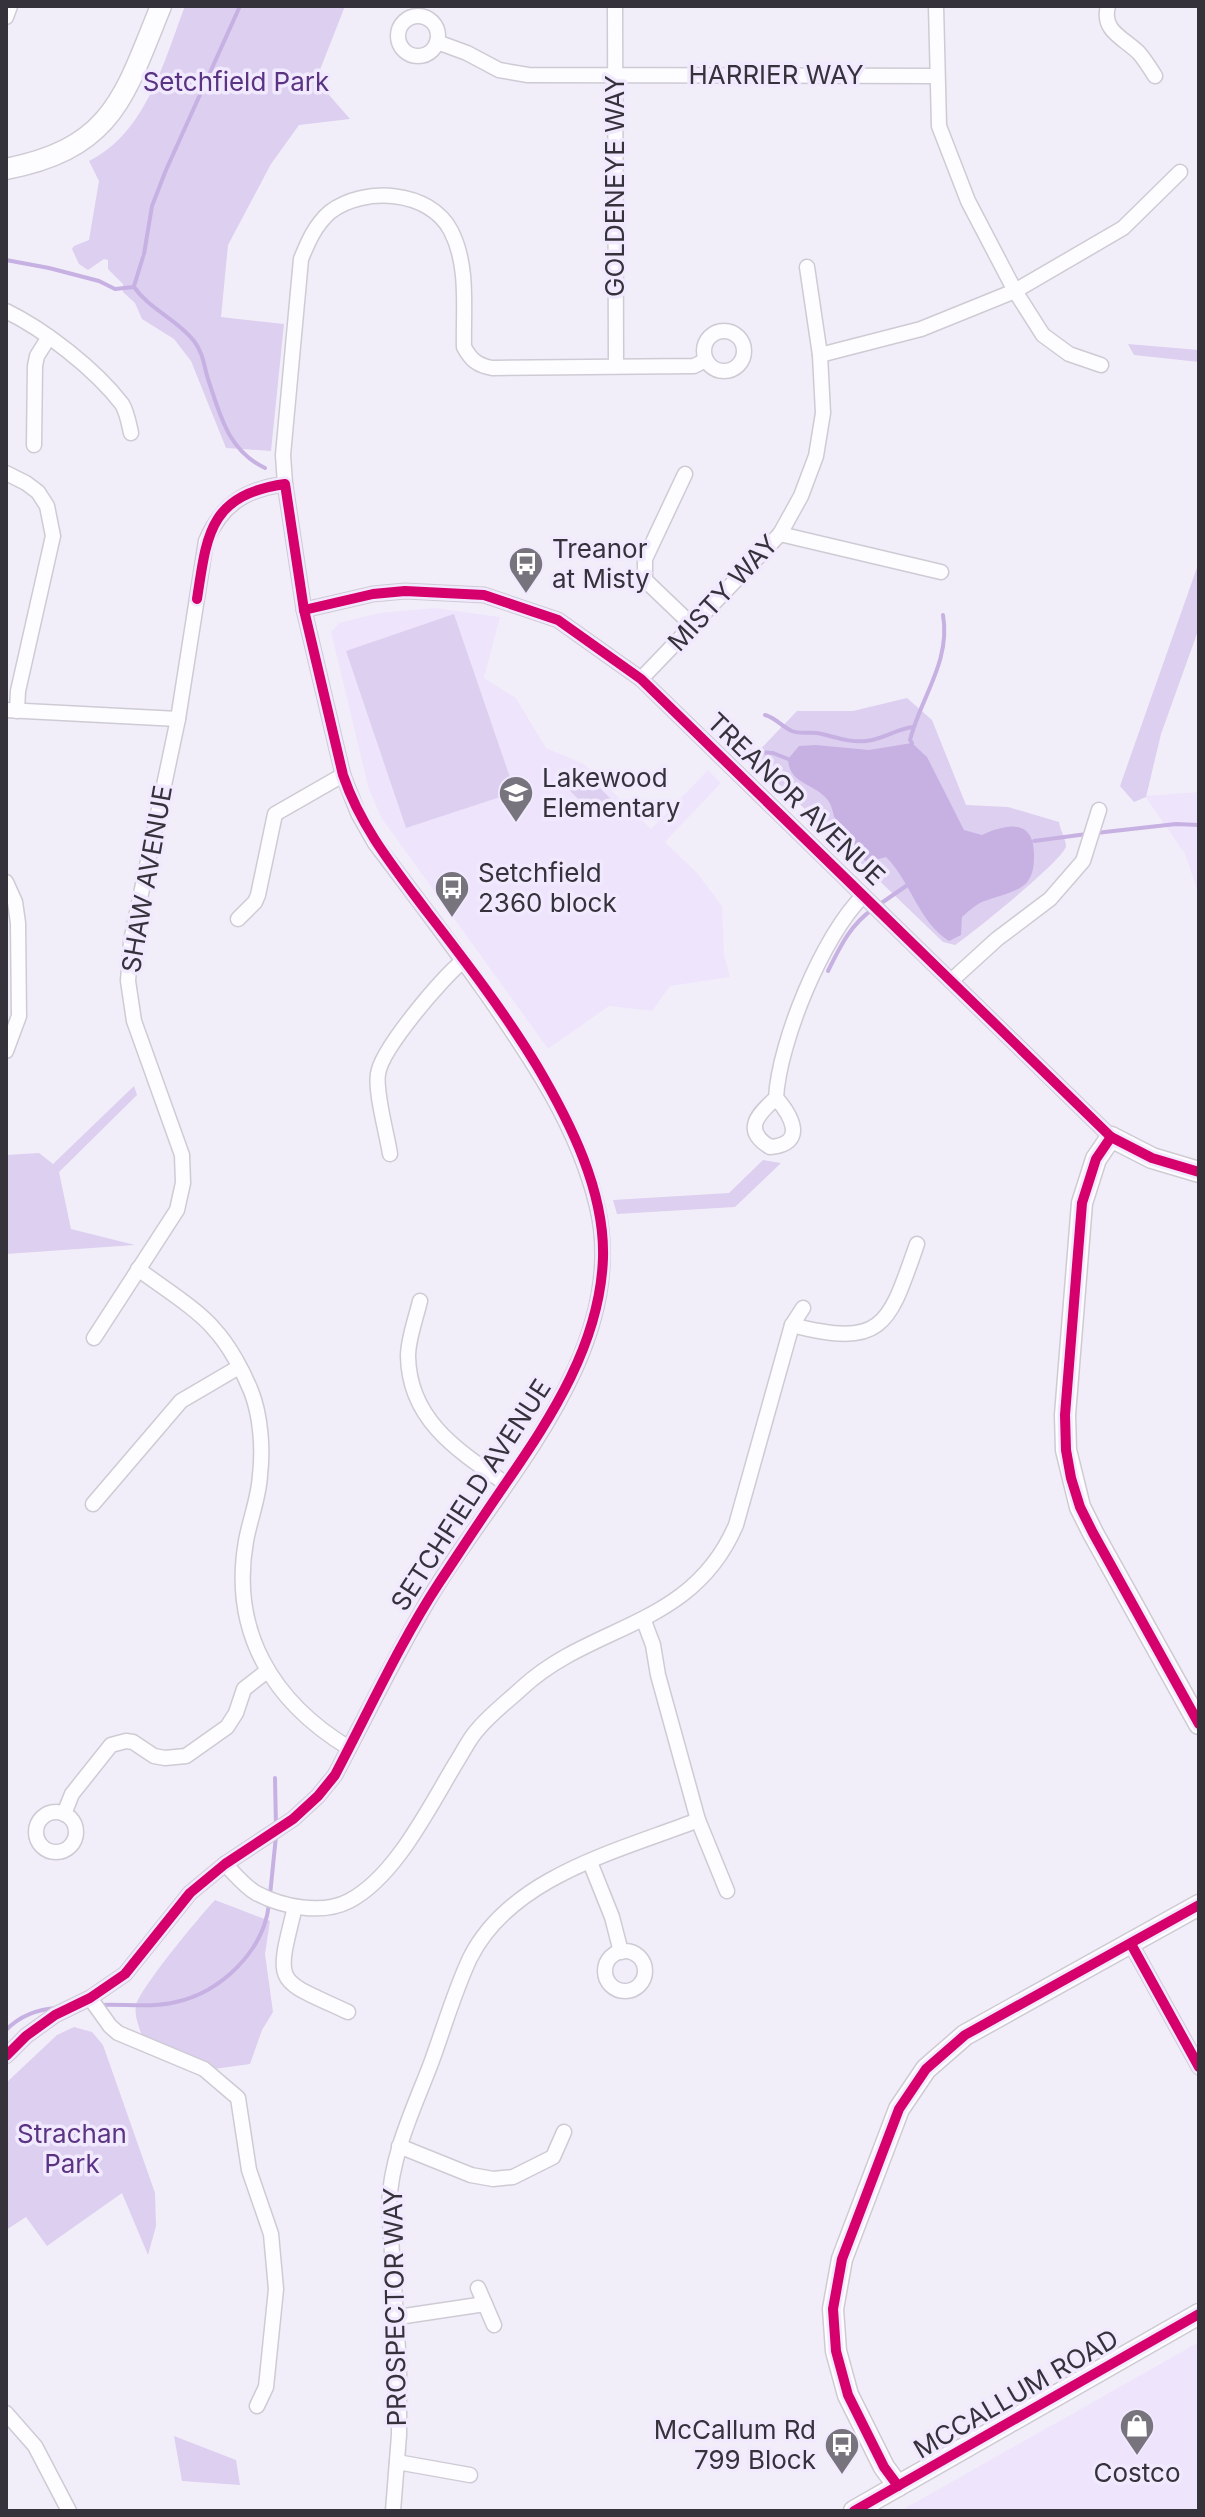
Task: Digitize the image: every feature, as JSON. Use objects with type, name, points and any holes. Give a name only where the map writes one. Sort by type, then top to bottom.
[{"type":"street","points":[[6,17],[10,6]]},
{"type":"street","points":[[6,169],[36,163],[75,148],[105,121],[128,87],[161,6]]},
{"type":"street","name":"GOLDENEYE WAY","points":[[615,6],[616,366]]},
{"type":"street","points":[[936,6],[937,111],[944,141],[968,201],[1015,291],[1043,335],[1069,354],[1101,365]]},
{"type":"street","points":[[1108,6],[1105,16],[1112,32],[1137,51],[1155,76]]},
{"type":"street","name":"HARRIER WAY","points":[[437,42],[512,74],[936,76]]},
{"type":"street","points":[[820,355],[921,329],[1015,291],[1123,228],[1180,172]]},
{"type":"street","name":"SETCHFIELD AVENUE","points":[[6,2056],[46,2022],[125,1974],[190,1893],[225,1864],[306,1808],[335,1775],[413,1626],[550,1418],[583,1350],[599,1287],[603,1258],[601,1233],[589,1178],[558,1106],[536,1065],[370,835],[350,797],[343,775],[304,610],[285,484],[283,455],[301,259],[312,233],[330,212],[357,198],[392,195],[424,205],[449,228],[462,258],[464,347],[470,358],[479,365],[492,368],[694,366],[706,360]]},
{"type":"street","name":"MISTY WAY","points":[[641,679],[780,534],[801,496],[816,456],[823,413],[820,355],[807,267]]},
{"type":"street","points":[[6,311],[31,323],[76,358],[124,406],[131,433]]},
{"type":"street","points":[[34,445],[35,366],[37,356],[49,337]]},
{"type":"street","points":[[6,473],[38,492],[47,506],[53,536],[12,711],[178,719]]},
{"type":"street","points":[[685,474],[645,559],[645,580],[693,626]]},
{"type":"street","name":"SHAW AVENUE","points":[[94,1338],[177,1210],[183,1183],[182,1155],[134,1021],[128,981],[131,941],[178,719],[206,541],[222,512],[241,496],[262,487],[285,484]]},
{"type":"street","points":[[780,534],[941,572]]},
{"type":"street","name":"TREANOR AVENUE","points":[[304,610],[373,594],[405,591],[484,595],[558,620],[641,679],[1111,1137],[1152,1158],[1199,1172]]},
{"type":"street","points":[[238,919],[258,895],[275,814],[343,775]]},
{"type":"street","points":[[952,980],[997,939],[1050,899],[1083,861],[1099,810]]},
{"type":"street","points":[[6,882],[15,902],[18,923],[19,1016],[6,1051]]},
{"type":"street","points":[[776,1098],[777,1077],[809,982],[849,910],[863,896]]},
{"type":"street","points":[[390,1154],[378,1080],[380,1067],[405,1026],[438,985],[463,961]]},
{"type":"street","points":[[1111,1137],[1096,1159],[1082,1203],[1065,1415],[1066,1450],[1071,1478],[1086,1520],[1199,1724]]},
{"type":"street","points":[[792,1325],[848,1336],[880,1322],[899,1296],[917,1244]]},
{"type":"street","points":[[138,1269],[214,1328],[252,1393],[260,1449],[260,1476],[246,1542],[242,1585],[249,1628],[267,1671],[297,1711],[349,1748]]},
{"type":"street","points":[[420,1301],[408,1355],[416,1397],[431,1424],[454,1447],[505,1483]]},
{"type":"street","points":[[225,1864],[254,1892],[295,1907],[319,1908],[347,1902],[373,1886],[401,1851],[477,1729],[544,1668],[644,1621],[701,1577],[730,1540],[792,1325],[803,1308]]},
{"type":"street","points":[[93,1504],[181,1401],[239,1367]]},
{"type":"street","points":[[644,1621],[653,1645],[658,1675],[698,1820],[727,1891]]},
{"type":"street","points":[[64,1814],[72,1794],[111,1745],[133,1742],[154,1756],[165,1758],[186,1756],[197,1751],[227,1727],[236,1713],[244,1689],[267,1671]]},
{"type":"street","name":"PROSPECTOR WAY","points":[[393,2511],[397,2462],[398,2317],[389,2205],[390,2179],[399,2146],[471,1957],[504,1913],[553,1877],[698,1820]]},
{"type":"street","points":[[590,1862],[612,1917],[621,1952]]},
{"type":"street","points":[[898,2486],[884,2467],[848,2395],[840,2372],[833,2331],[835,2286],[842,2259],[891,2126],[909,2091],[926,2069],[965,2035],[1199,1905]]},
{"type":"street","points":[[295,1907],[283,1956],[282,1967],[286,1979],[294,1987],[348,2012]]},
{"type":"street","points":[[1131,1944],[1199,2067]]},
{"type":"street","points":[[90,1998],[118,2033],[204,2069],[238,2098],[249,2170],[271,2234],[276,2289],[266,2387],[257,2406]]},
{"type":"street","points":[[399,2146],[471,2175],[493,2179],[513,2177],[553,2157],[564,2132]]},
{"type":"street","points":[[478,2288],[494,2325]]},
{"type":"street","points":[[398,2317],[485,2304]]},
{"type":"street","name":"MCCALLUM ROAD","points":[[854,2511],[1199,2314]]},
{"type":"street","points":[[6,2413],[35,2446],[69,2511]]},
{"type":"street","points":[[397,2462],[470,2475]]},
{"type":"shaded area","name":"Lakewood Elementary","points":[[435,608],[500,617],[484,678],[516,698],[546,748],[584,764],[651,829],[708,770],[721,783],[665,842],[698,874],[722,906],[724,954],[730,977],[670,986],[652,1011],[609,1006],[548,1049],[382,819],[369,790],[331,632],[339,623],[379,613]]},
{"type":"shaded area","points":[[912,743],[927,757],[964,830],[982,835],[1001,828],[1018,827],[1030,836],[1033,845],[1033,866],[1028,881],[1013,891],[974,907],[962,917],[961,935],[949,941],[930,923],[886,857],[867,862],[859,855],[838,826],[828,801],[797,778],[789,767],[788,759],[799,746],[869,750]]},
{"type":"shaded area","points":[[1199,792],[1199,896],[1185,854],[1145,796]]},
{"type":"shaded area","points":[[1199,2342],[1199,2511],[900,2511]]},
{"type":"green space","name":"Setchfield Park","points":[[185,6],[345,6],[316,80],[350,119],[299,125],[271,164],[228,245],[221,317],[284,324],[271,451],[226,448],[191,361],[174,339],[142,319],[135,303],[123,292],[123,284],[108,269],[108,260],[104,259],[88,270],[79,264],[72,249],[89,240],[99,181],[89,161],[109,149],[139,114],[160,72]]},
{"type":"green space","points":[[1128,344],[1199,350],[1199,362],[1134,355]]},
{"type":"green space","points":[[1199,562],[1199,628],[1161,734],[1146,797],[1134,802],[1120,786]]},
{"type":"green space","points":[[454,614],[515,792],[406,828],[346,651]]},
{"type":"green space","points":[[907,698],[932,720],[966,805],[1008,807],[1059,822],[1066,843],[1062,854],[1050,866],[955,945],[943,942],[752,758],[797,711],[853,711]]},
{"type":"green space","points":[[584,772],[615,803],[599,819],[568,789]]},
{"type":"green space","points":[[134,1086],[137,1095],[59,1172],[71,1229],[135,1245],[6,1254],[6,1155],[39,1153],[53,1164]]},
{"type":"green space","points":[[763,1160],[781,1163],[735,1207],[617,1214],[613,1200],[729,1193]]},
{"type":"green space","points":[[215,1900],[270,1921],[265,1954],[273,2012],[262,2030],[250,2064],[214,2069],[142,2036],[136,2005],[159,1968]]},
{"type":"green space","name":"Strachan Park","points":[[74,2027],[92,2032],[103,2045],[155,2193],[156,2226],[148,2255],[122,2193],[47,2246],[26,2217],[6,2230],[6,2083],[57,2035]]},
{"type":"green space","points":[[174,2436],[236,2460],[240,2485],[182,2481]]},
{"type":"waterway","points":[[144,254],[152,206],[240,6]]},
{"type":"waterway","points":[[134,286],[143,257]]},
{"type":"waterway","points":[[6,260],[99,281],[115,289],[134,287],[194,341],[228,432],[243,452],[265,468]]},
{"type":"waterway","points":[[912,743],[910,740],[915,724],[943,648],[943,615]]},
{"type":"waterway","points":[[765,715],[794,732],[817,733],[853,741],[872,740],[913,727]]},
{"type":"waterway","points":[[741,751],[773,753],[788,759]]},
{"type":"waterway","points":[[1096,833],[1176,824],[1199,825]]},
{"type":"waterway","points":[[1034,841],[1087,834]]},
{"type":"waterway","points":[[880,904],[906,886]]},
{"type":"waterway","points":[[828,971],[852,929],[873,909]]},
{"type":"waterway","points":[[275,1778],[276,1827]]},
{"type":"waterway","points":[[270,1895],[276,1836]]},
{"type":"waterway","points":[[101,2005],[167,2004],[209,1989],[238,1967],[249,1953],[259,1938],[269,1904]]},
{"type":"waterway","points":[[6,2030],[29,2014],[57,2008]]},
{"type":"cycle path","points":[[6,2056],[26,2036],[55,2015],[90,1998],[125,1974],[190,1893],[225,1864],[293,1819],[335,1775],[424,1606],[556,1405],[583,1349],[600,1289],[603,1258],[598,1208],[583,1158],[562,1110],[512,1027],[391,864],[350,794],[304,610],[285,484],[241,497],[226,508],[216,521],[204,555],[197,599]]},
{"type":"cycle path","points":[[304,610],[373,594],[405,591],[484,595],[558,620],[641,679],[1111,1137],[1152,1158],[1199,1172]]},
{"type":"cycle path","points":[[1111,1137],[1096,1159],[1082,1203],[1065,1415],[1066,1450],[1080,1507],[1199,1724]]},
{"type":"cycle path","points":[[898,2486],[884,2467],[848,2395],[836,2351],[833,2309],[842,2259],[899,2109],[926,2069],[965,2035],[1199,1905]]},
{"type":"cycle path","points":[[1131,1944],[1199,2067]]},
{"type":"cycle path","points":[[854,2511],[1199,2314]]},
{"type":"place","name":"Treanor at Misty","points":[[526,595]]},
{"type":"place","name":"Lakewood Elementary","points":[[516,824]]},
{"type":"place","name":"Setchfield 2360 block","points":[[452,919]]},
{"type":"place","name":"Costco","points":[[1137,2457]]},
{"type":"place","name":"McCallum Rd 799 Block","points":[[842,2476]]}]
